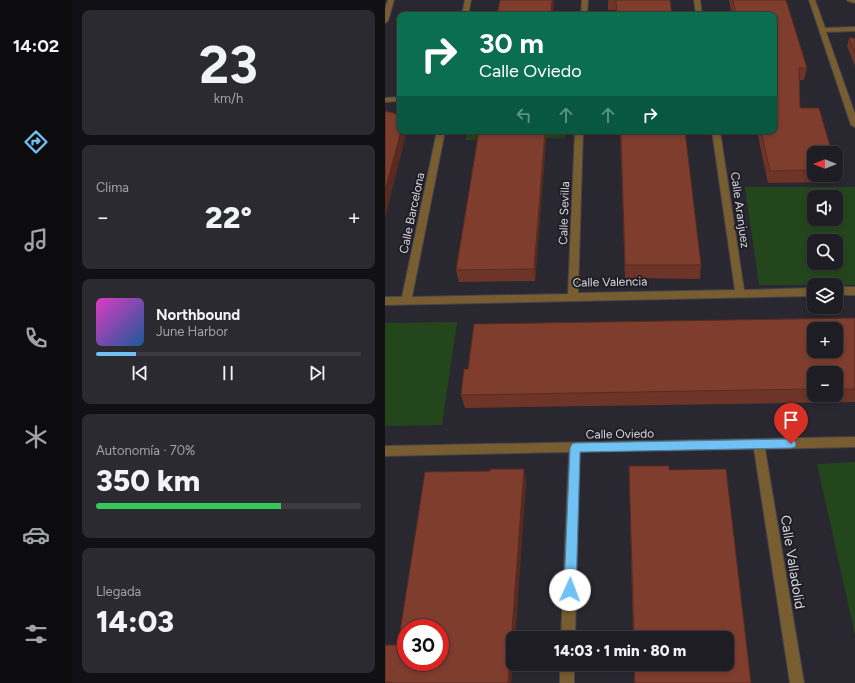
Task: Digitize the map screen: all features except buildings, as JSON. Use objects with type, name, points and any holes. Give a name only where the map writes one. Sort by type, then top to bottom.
[{"type":"street","points":[[385,21],[391,0]]},
{"type":"street","points":[[466,12],[469,0]]},
{"type":"street","points":[[584,12],[585,0]]},
{"type":"street","points":[[697,0],[699,12]]},
{"type":"street","points":[[812,0],[855,125]]},
{"type":"street","points":[[850,0],[855,1]]},
{"type":"street","points":[[822,30],[855,29]]},
{"type":"street","points":[[846,99],[855,99]]},
{"type":"street","points":[[385,100],[397,100]]},
{"type":"street","name":"Calle Barcelona","points":[[406,301],[440,134]]},
{"type":"street","name":"Calle Sevilla","points":[[573,296],[579,134]]},
{"type":"street","name":"Calle Aranjuez","points":[[716,134],[740,292]]},
{"type":"street","points":[[843,291],[855,291]]},
{"type":"street","name":"Calle Valencia","points":[[385,301],[740,292],[807,292]]},
{"type":"street","name":"Calle Oviedo","points":[[385,451],[855,442]]},
{"type":"street","name":"Calle Valladolid","points":[[759,445],[797,683]]},
{"type":"street","points":[[568,631],[575,448]]},
{"type":"street","points":[[567,671],[567,683]]},
{"type":"green space","points":[[467,134],[565,134],[565,138],[466,140]]},
{"type":"green space","points":[[745,187],[855,187],[855,285],[843,285],[843,278],[807,278],[807,285],[759,285]]},
{"type":"green space","points":[[457,322],[442,425],[385,426],[385,323]]},
{"type":"green space","points":[[855,462],[855,635],[817,464]]},
{"type":"route","points":[[570,590],[575,448],[791,444]]}]
